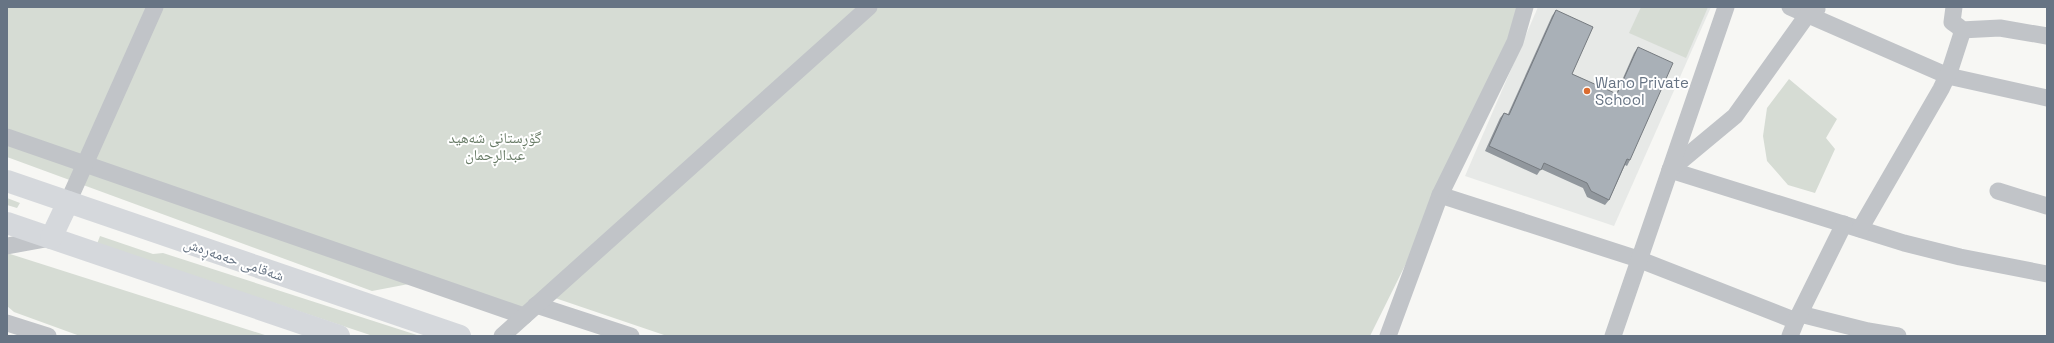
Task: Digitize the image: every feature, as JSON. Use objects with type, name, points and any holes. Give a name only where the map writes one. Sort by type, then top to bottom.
[{"type":"highway","name":"شەقامی حەمەڕەش","points":[[7,181],[460,336]]},
{"type":"highway","points":[[51,238],[68,202]]},
{"type":"highway","points":[[7,223],[339,336]]},
{"type":"street","points":[[68,202],[155,7]]},
{"type":"street","points":[[502,336],[868,7]]},
{"type":"street","points":[[1388,336],[1440,195],[1515,42],[1525,7]]},
{"type":"street","points":[[1613,336],[1638,259],[1726,7]]},
{"type":"street","points":[[1790,7],[1814,11],[1948,76],[2047,98]]},
{"type":"street","points":[[1860,229],[1948,76],[1962,37],[1961,30],[1952,22],[1954,7]]},
{"type":"street","points":[[1670,170],[1735,116],[1814,11]]},
{"type":"street","points":[[1961,30],[2000,28],[2047,36]]},
{"type":"street","points":[[7,137],[524,316]]},
{"type":"street","points":[[1670,170],[1860,229],[1953,255],[2047,274]]},
{"type":"street","points":[[1998,191],[2047,206]]},
{"type":"street","points":[[1440,195],[1638,259],[1795,324],[1862,330],[1898,336]]},
{"type":"street","points":[[1795,324],[1844,224]]},
{"type":"street","points":[[7,246],[51,238]]},
{"type":"street","points":[[536,305],[631,336]]},
{"type":"street","points":[[7,323],[48,336]]},
{"type":"shaded area","name":"Wano Private School","points":[[1538,7],[1711,7],[1614,226],[1465,176]]},
{"type":"green space","name":"گۆڕستانی شەهید عبدالڕحمان","points":[[7,7],[1530,7],[1440,195],[1370,336],[667,336],[555,298],[520,310],[435,279],[372,291],[7,157]]},
{"type":"green space","points":[[1641,7],[1708,7],[1686,58],[1629,33]]},
{"type":"green space","points":[[1789,79],[1837,119],[1826,138],[1835,149],[1815,193],[1788,185],[1767,161],[1763,136],[1767,108]]},
{"type":"green space","points":[[7,198],[20,203],[17,208],[7,205]]},
{"type":"green space","points":[[100,236],[153,254],[163,253],[420,336],[373,336],[97,244]]},
{"type":"green space","points":[[7,253],[268,336],[80,336],[14,312],[7,306]]},
{"type":"building","points":[[1556,10],[1593,27],[1572,74],[1617,94],[1638,47],[1673,63],[1630,160],[1627,159],[1609,200],[1591,191],[1587,183],[1544,163],[1541,170],[1489,146],[1504,113],[1509,115]]},
{"type":"place","name":"Wano Private School","points":[[1587,91]]}]
